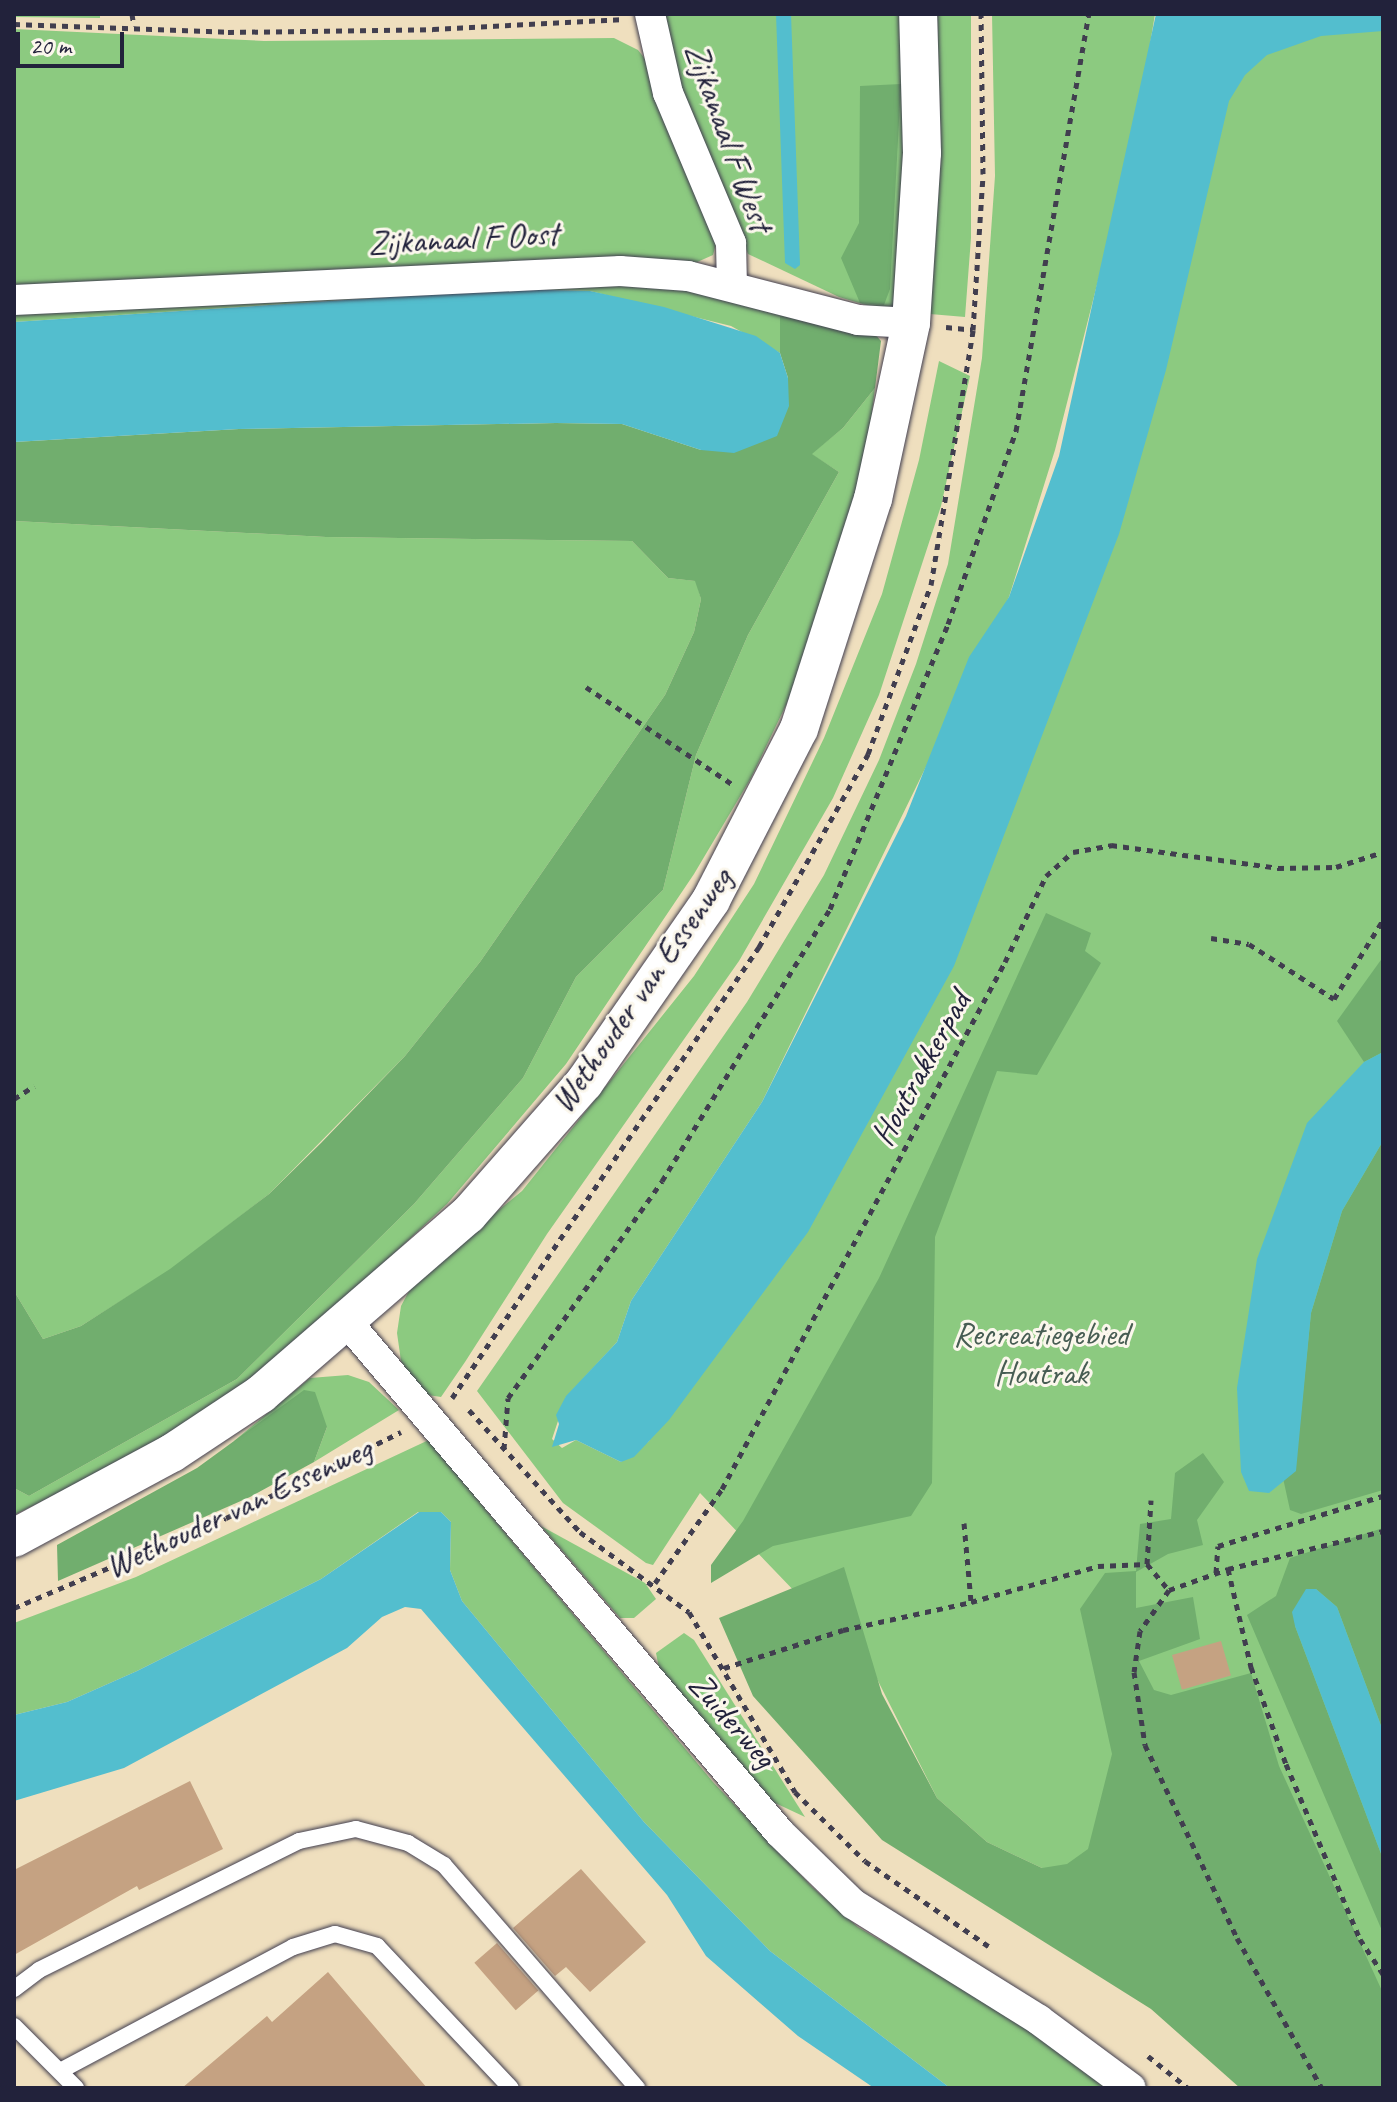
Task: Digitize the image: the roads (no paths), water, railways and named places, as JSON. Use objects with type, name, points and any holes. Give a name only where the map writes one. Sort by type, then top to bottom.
[{"type":"street","name":"Wethouder van Essenweg","points":[[14,1538],[172,1453],[261,1394],[348,1323],[468,1215],[584,1083],[711,900],[799,729],[873,499],[911,323],[922,153],[918,14]]},
{"type":"street","name":"Zijkanaal F West","points":[[650,16],[668,93],[731,243],[732,286]]},
{"type":"street","name":"Zijkanaal F Oost","points":[[14,300],[545,270],[642,272],[732,286],[858,320],[911,323]]},
{"type":"street","name":"Zuiderweg","points":[[348,1323],[780,1833],[853,1904],[1039,2020],[1131,2088]]},
{"type":"lane","points":[[14,1989],[39,1970],[299,1841],[356,1829],[408,1843],[444,1865],[637,2088]]},
{"type":"lane","points":[[60,2071],[293,1947],[335,1934],[377,1946],[511,2088]]},
{"type":"lane","points":[[14,2026],[76,2088]]},
{"type":"water","points":[[776,14],[791,14],[800,265],[795,269],[785,263]]},
{"type":"water","points":[[1156,14],[1383,14],[1383,31],[1321,36],[1267,55],[1245,75],[1229,101],[1166,370],[1119,534],[954,966],[808,1232],[669,1420],[634,1457],[621,1462],[576,1440],[552,1447],[559,1424],[556,1415],[566,1396],[617,1342],[631,1301],[762,1102],[906,816],[969,657],[1009,597],[1059,456]]},
{"type":"water","points":[[511,289],[590,291],[664,307],[756,336],[780,353],[788,378],[789,406],[777,436],[734,453],[701,450],[622,424],[239,429],[14,442],[14,322]]},
{"type":"water","points":[[1383,1052],[1383,1141],[1342,1211],[1311,1313],[1296,1471],[1269,1493],[1249,1491],[1241,1472],[1237,1388],[1257,1259],[1307,1123],[1364,1062]]},
{"type":"water","points":[[419,1512],[441,1512],[451,1522],[450,1570],[462,1601],[644,1822],[770,1951],[950,2088],[874,2088],[798,2036],[706,1956],[667,1895],[421,1609],[405,1607],[382,1617],[347,1648],[124,1768],[14,1801],[14,1715],[67,1702],[137,1671],[321,1579]]},
{"type":"water","points":[[1306,1589],[1316,1589],[1337,1607],[1383,1731],[1383,1859],[1295,1626],[1292,1612]]},
{"type":"park label","name":"Recreatiegebied Houtrak","points":[[1041,1352]]}]
